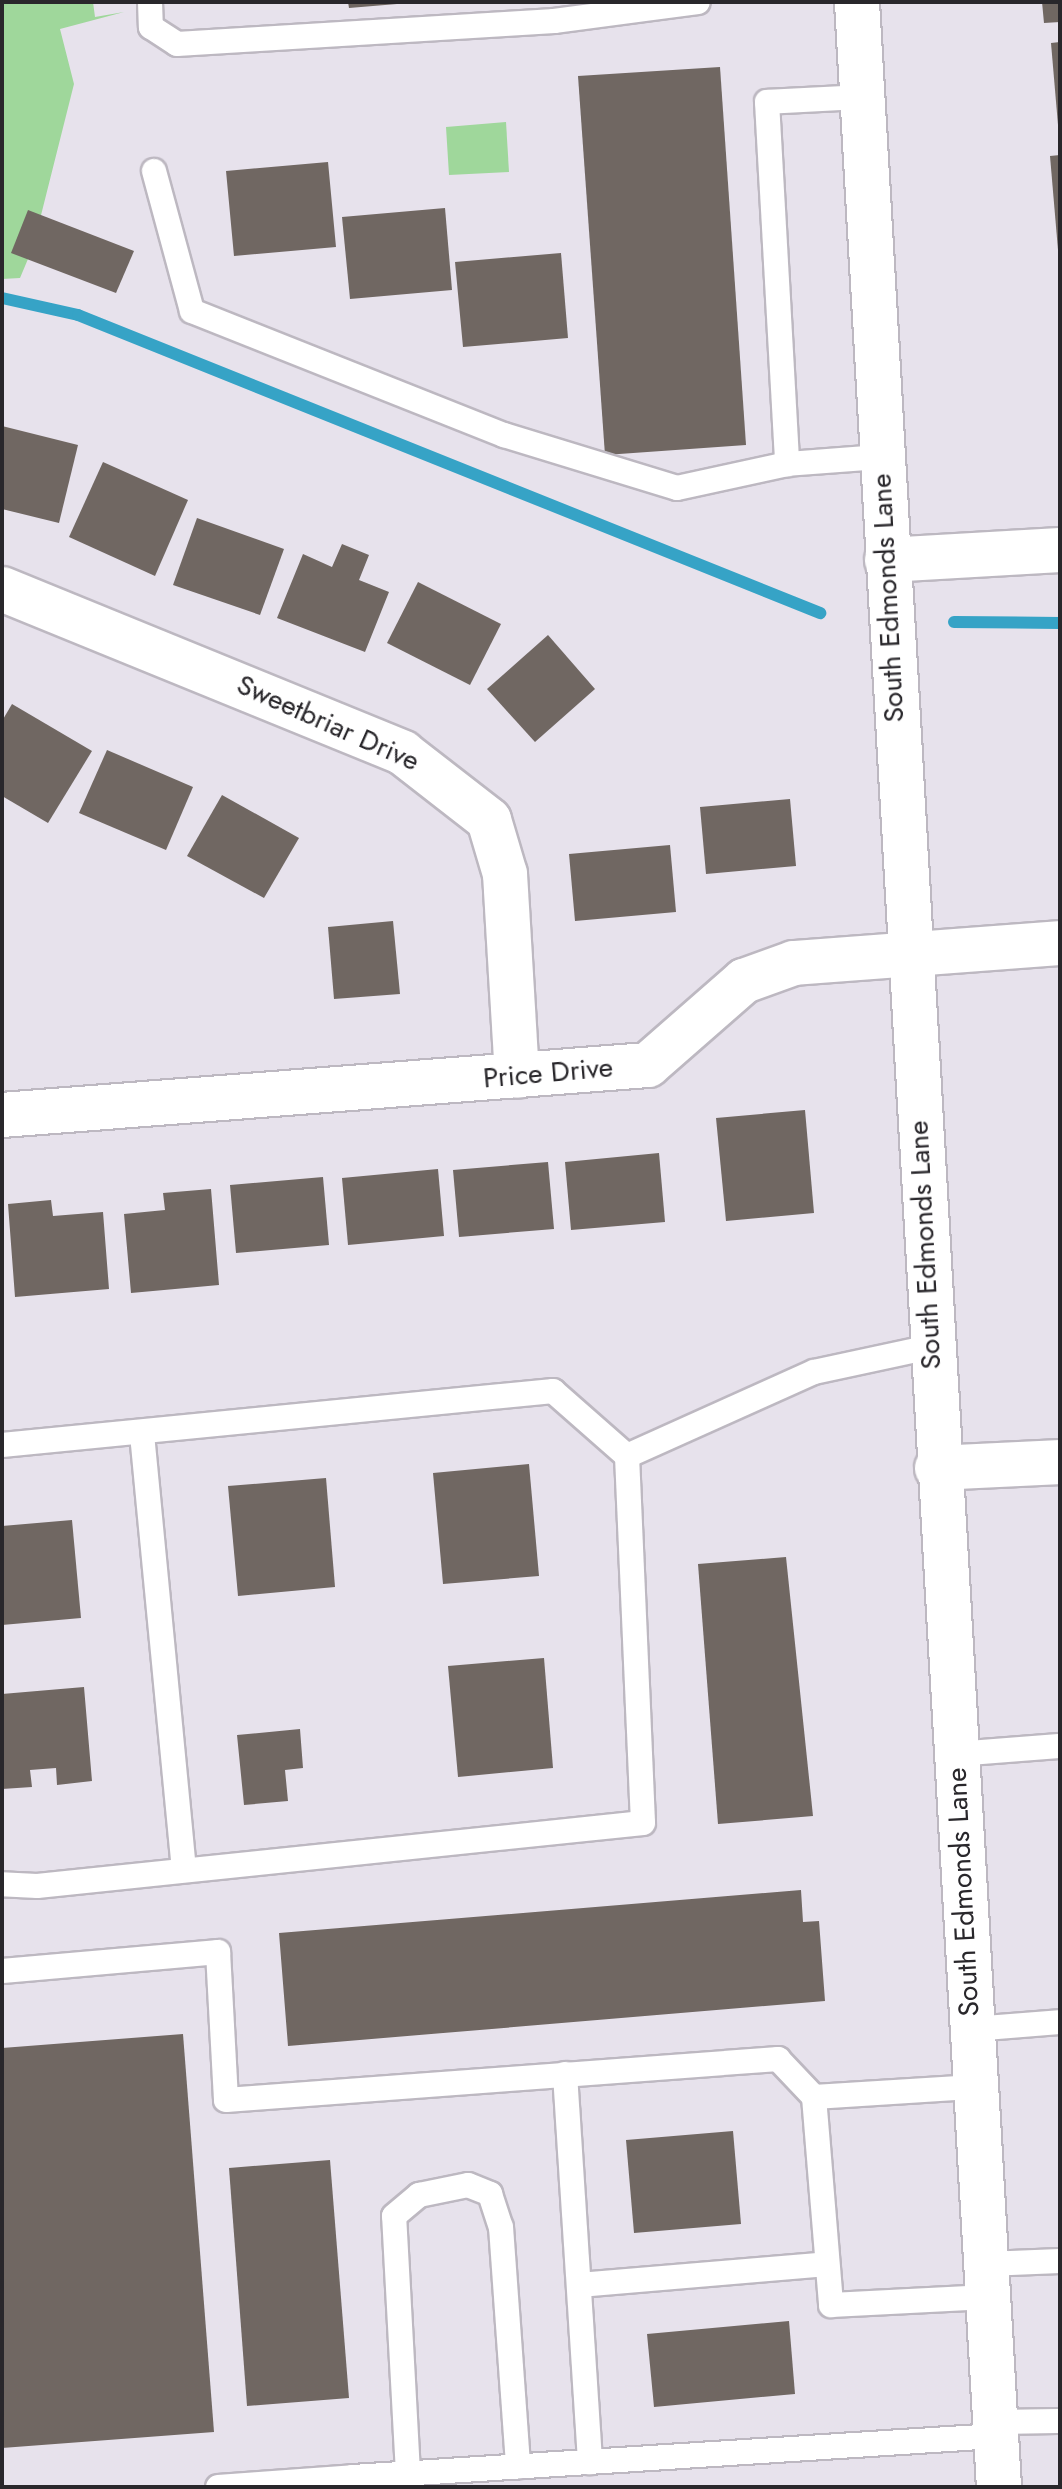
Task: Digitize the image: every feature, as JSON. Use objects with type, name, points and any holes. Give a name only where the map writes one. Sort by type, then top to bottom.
[{"type":"street","name":"South Edmonds Lane","points":[[857,2],[907,953],[999,2487]]},
{"type":"street","points":[[887,560],[1060,550]]},
{"type":"street","name":"Sweetbriar Drive","points":[[2,589],[403,753],[489,820],[505,874],[517,1076]]},
{"type":"street","name":"Price Drive","points":[[2,1115],[648,1065],[744,981],[794,963],[1060,943]]},
{"type":"street","points":[[937,1468],[1060,1462]]},
{"type":"lane","points":[[150,2],[151,27],[177,44],[698,2]]},
{"type":"lane","points":[[787,464],[767,102],[862,97]]},
{"type":"lane","points":[[154,171],[192,311],[504,435],[677,488],[787,464],[881,457]]},
{"type":"lane","points":[[627,1456],[814,1372],[931,1347]]},
{"type":"lane","points":[[2,1445],[142,1434],[553,1391],[627,1456],[643,1823],[2,1884]]},
{"type":"lane","points":[[142,1434],[184,1869]]},
{"type":"lane","points":[[955,1754],[1060,1746]]},
{"type":"lane","points":[[2,1971],[218,1952],[226,2100],[778,2059],[814,2097],[831,2305],[987,2281],[1060,2261]]},
{"type":"lane","points":[[972,2029],[1060,2022]]},
{"type":"lane","points":[[565,2074],[590,2462]]},
{"type":"lane","points":[[814,2097],[975,2087]]},
{"type":"lane","points":[[408,2473],[394,2216],[419,2195],[468,2185],[490,2194],[501,2227],[518,2466]]},
{"type":"lane","points":[[579,2285],[827,2264]]},
{"type":"lane","points":[[218,2487],[354,2482],[408,2473],[590,2462],[1060,2421]]},
{"type":"green space","points":[[2,2],[93,2],[95,17],[124,12],[60,29],[74,84],[33,247],[20,278],[2,279]]},
{"type":"green space","points":[[506,122],[509,172],[449,175],[446,127]]},
{"type":"building","points":[[348,2],[396,2],[397,4],[349,8]]},
{"type":"building","points":[[1042,2],[1060,2],[1060,22],[1044,23]]},
{"type":"building","points":[[1060,42],[1060,125],[1058,125],[1051,43]]},
{"type":"building","points":[[720,67],[746,445],[605,455],[578,76]]},
{"type":"building","points":[[1060,155],[1060,249],[1058,250],[1050,156]]},
{"type":"building","points":[[328,162],[336,247],[234,256],[226,171]]},
{"type":"building","points":[[445,208],[452,290],[350,299],[342,217]]},
{"type":"building","points":[[28,210],[134,251],[116,293],[11,253]]},
{"type":"building","points":[[561,253],[568,338],[463,347],[455,262]]},
{"type":"building","points":[[2,426],[78,445],[59,523],[2,509]]},
{"type":"building","points":[[103,462],[188,500],[155,576],[69,537]]},
{"type":"building","points":[[197,518],[284,549],[260,615],[173,585]]},
{"type":"building","points":[[342,544],[369,555],[359,580],[389,592],[365,652],[277,618],[303,554],[332,567]]},
{"type":"building","points":[[418,582],[501,624],[470,685],[387,643]]},
{"type":"building","points":[[548,635],[595,689],[535,742],[487,689]]},
{"type":"building","points":[[12,704],[92,751],[48,823],[2,796],[2,721]]},
{"type":"building","points":[[107,750],[193,787],[166,850],[79,813]]},
{"type":"building","points":[[222,795],[299,838],[264,898],[187,856]]},
{"type":"building","points":[[790,799],[796,866],[706,874],[700,807]]},
{"type":"building","points":[[670,845],[676,912],[575,921],[569,854]]},
{"type":"building","points":[[393,921],[400,994],[334,999],[328,927]]},
{"type":"building","points":[[805,1110],[814,1213],[726,1221],[716,1118]]},
{"type":"building","points":[[659,1153],[665,1222],[571,1230],[565,1162]]},
{"type":"building","points":[[548,1162],[554,1229],[459,1237],[453,1170]]},
{"type":"building","points":[[438,1169],[444,1236],[348,1245],[342,1178]]},
{"type":"building","points":[[323,1177],[329,1245],[236,1253],[230,1185]]},
{"type":"building","points":[[211,1189],[219,1285],[131,1293],[124,1214],[165,1210],[163,1193]]},
{"type":"building","points":[[51,1200],[53,1216],[103,1212],[109,1289],[15,1297],[8,1204]]},
{"type":"building","points":[[529,1464],[539,1576],[443,1584],[433,1473]]},
{"type":"building","points":[[326,1478],[335,1587],[238,1596],[228,1486]]},
{"type":"building","points":[[72,1520],[81,1618],[2,1625],[2,1526]]},
{"type":"building","points":[[786,1557],[813,1816],[718,1824],[698,1564]]},
{"type":"building","points":[[544,1658],[553,1768],[458,1777],[448,1666]]},
{"type":"building","points":[[84,1687],[92,1781],[57,1785],[56,1768],[30,1770],[32,1787],[2,1789],[2,1694]]},
{"type":"building","points":[[300,1729],[303,1768],[285,1770],[288,1801],[244,1805],[237,1735]]},
{"type":"building","points":[[801,1890],[803,1922],[819,1921],[825,2001],[288,2046],[279,1933]]},
{"type":"building","points":[[183,2034],[214,2432],[2,2448],[2,2048]]},
{"type":"building","points":[[733,2131],[741,2224],[634,2233],[626,2140]]},
{"type":"building","points":[[330,2160],[349,2398],[247,2406],[229,2168]]},
{"type":"building","points":[[789,2321],[795,2394],[654,2407],[647,2334]]},
{"type":"waterway","points":[[2,298],[78,315],[820,613]]},
{"type":"waterway","points":[[954,622],[1060,623]]}]
